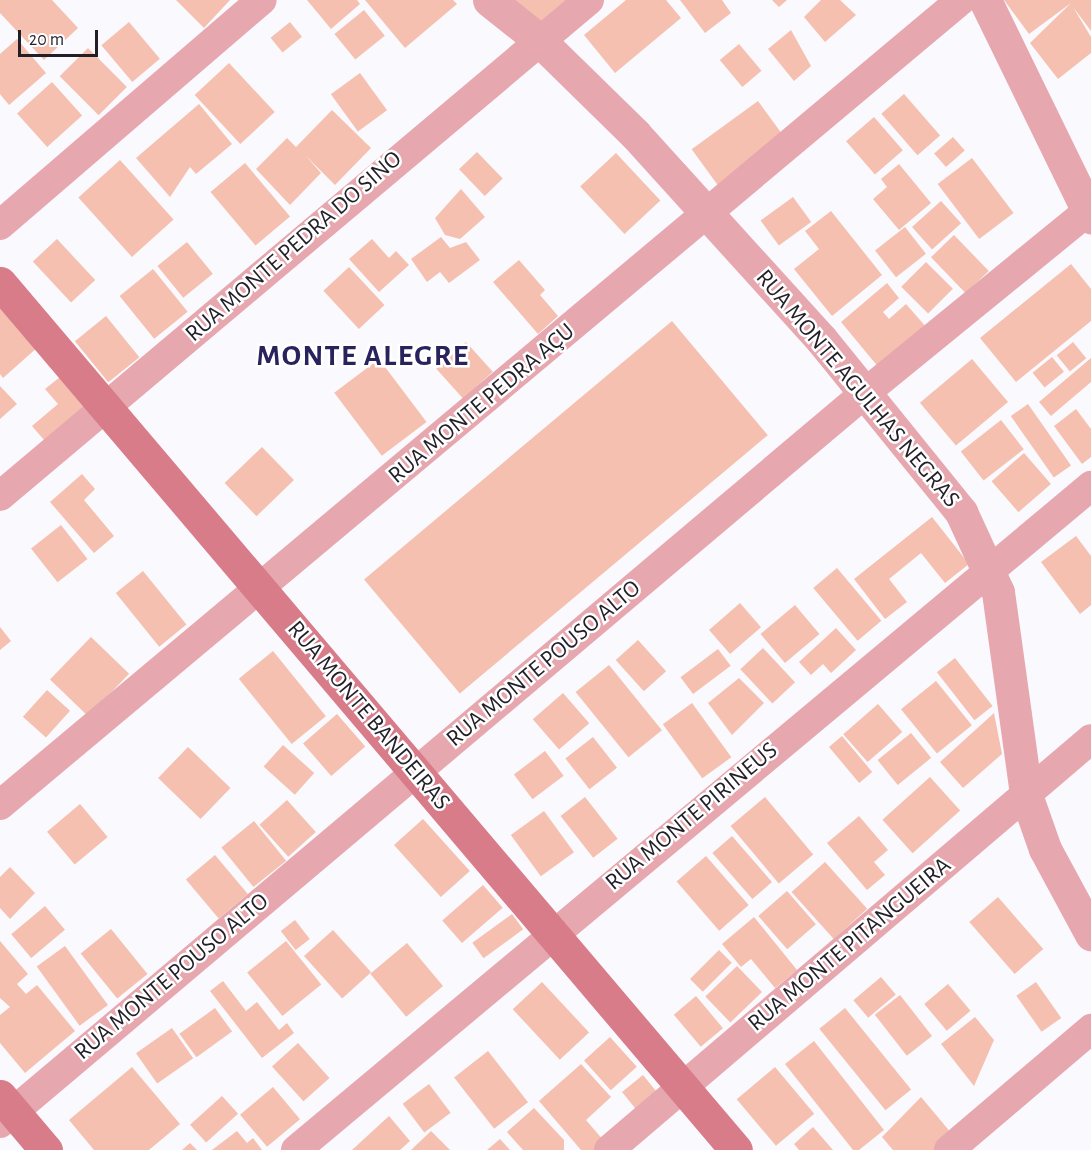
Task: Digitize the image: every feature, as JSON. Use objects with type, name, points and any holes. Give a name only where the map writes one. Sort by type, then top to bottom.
[{"type":"main road","name":"RUA MONTE BANDEIRAS","points":[[0,283],[736,1150]]},
{"type":"main road","points":[[4,1110],[46,1150]]},
{"type":"street","points":[[0,225],[262,0]]},
{"type":"street","name":"RUA MONTE AGULHAS NEGRAS","points":[[489,0],[538,39],[707,214],[865,393],[962,512],[990,568],[1026,795],[1046,849],[1091,934]]},
{"type":"street","name":"RUA MONTE PEDRA DO SINO","points":[[0,496],[538,39],[590,0]]},
{"type":"street","name":"RUA MONTE PEDRA AÇU","points":[[0,805],[261,591],[960,0]]},
{"type":"street","points":[[985,0],[1090,213]]},
{"type":"street","name":"RUA MONTE POUSO ALTO","points":[[4,1110],[416,772],[865,393],[1090,213]]},
{"type":"street","name":"RUA MONTE PIRINEUS","points":[[296,1150],[990,568],[1091,486]]},
{"type":"street","name":"RUA MONTE PITANGUEIRA","points":[[609,1150],[1091,739]]},
{"type":"street","points":[[949,1150],[1091,1029]]},
{"type":"building","points":[[0,0],[52,0],[78,28],[44,60],[0,13]]},
{"type":"building","points":[[176,0],[230,0],[204,28]]},
{"type":"building","points":[[307,0],[357,0],[360,4],[331,29]]},
{"type":"building","points":[[365,0],[453,0],[457,4],[405,48]]},
{"type":"building","points":[[515,0],[573,0],[540,29]]},
{"type":"building","points":[[626,0],[666,0],[681,18],[615,73],[584,35]]},
{"type":"building","points":[[680,0],[722,0],[731,13],[705,33]]},
{"type":"building","points":[[772,0],[787,0],[779,7]]},
{"type":"building","points":[[821,0],[840,0],[856,15],[825,42],[804,17]]},
{"type":"building","points":[[1004,0],[1091,0],[1091,31],[1073,7],[1091,37],[1091,53],[1058,79],[1030,43],[1071,3],[1029,34]]},
{"type":"building","points":[[364,10],[385,36],[355,60],[334,34]]},
{"type":"building","points":[[129,22],[160,59],[132,82],[101,45]]},
{"type":"building","points":[[290,22],[302,37],[283,52],[271,38]]},
{"type":"building","points":[[791,30],[811,66],[794,81],[768,49]]},
{"type":"building","points":[[17,39],[46,73],[9,105],[0,94],[0,54]]},
{"type":"building","points":[[739,44],[761,71],[742,87],[720,60]]},
{"type":"building","points":[[88,48],[127,87],[99,115],[60,76]]},
{"type":"building","points":[[229,63],[275,112],[240,144],[195,95]]},
{"type":"building","points":[[360,73],[387,110],[358,131],[331,94]]},
{"type":"building","points":[[52,82],[82,115],[47,147],[17,113]]},
{"type":"building","points":[[904,94],[940,136],[917,155],[881,114]]},
{"type":"building","points":[[758,101],[786,140],[720,188],[692,149]]},
{"type":"building","points":[[199,104],[232,144],[196,174],[190,167],[170,197],[136,158]]},
{"type":"building","points":[[332,110],[371,148],[335,185],[306,156],[321,173],[290,205],[256,169],[287,138],[296,147]]},
{"type":"building","points":[[874,117],[903,150],[875,174],[846,141]]},
{"type":"building","points":[[953,137],[965,151],[946,167],[934,153]]},
{"type":"building","points":[[477,152],[503,179],[485,196],[459,169]]},
{"type":"building","points":[[616,153],[660,201],[624,234],[580,186]]},
{"type":"building","points":[[972,158],[1014,213],[979,239],[938,184]]},
{"type":"building","points":[[120,160],[174,219],[132,257],[78,197]]},
{"type":"building","points":[[245,163],[290,217],[256,246],[211,192]]},
{"type":"building","points":[[899,164],[931,203],[899,230],[873,199],[887,187],[881,179]]},
{"type":"building","points":[[461,189],[485,217],[460,239],[445,235],[435,218]]},
{"type":"building","points":[[793,197],[811,222],[779,246],[761,221]]},
{"type":"building","points":[[941,201],[961,223],[932,249],[912,227]]},
{"type":"building","points":[[831,211],[882,275],[832,316],[794,269],[819,249],[805,231]]},
{"type":"building","points":[[905,227],[926,254],[896,277],[875,250]]},
{"type":"building","points":[[954,235],[989,271],[966,293],[931,257]]},
{"type":"building","points":[[441,237],[450,248],[466,242],[480,260],[449,283],[440,272],[427,282],[411,259]]},
{"type":"building","points":[[57,239],[95,280],[71,302],[33,262]]},
{"type":"building","points":[[372,239],[389,258],[396,251],[409,265],[379,292],[349,259]]},
{"type":"building","points":[[187,242],[213,274],[183,298],[157,266]]},
{"type":"building","points":[[519,260],[545,290],[540,295],[558,316],[538,334],[493,282]]},
{"type":"building","points":[[926,262],[953,289],[928,314],[901,287]]},
{"type":"building","points":[[1071,264],[1091,289],[1091,321],[1016,382],[980,338]]},
{"type":"building","points":[[349,267],[384,305],[359,329],[323,291]]},
{"type":"building","points":[[153,269],[188,312],[154,339],[120,296]]},
{"type":"building","points":[[887,283],[899,298],[883,312],[889,319],[906,304],[927,328],[880,369],[841,322]]},
{"type":"building","points":[[0,302],[39,346],[3,378],[0,374]]},
{"type":"building","points":[[106,316],[139,357],[108,382],[75,341]]},
{"type":"building","points":[[672,321],[768,435],[460,694],[364,579]]},
{"type":"building","points":[[466,342],[493,372],[463,398],[436,369]]},
{"type":"building","points":[[1073,342],[1086,358],[1070,372],[1057,355]]},
{"type":"building","points":[[1052,357],[1064,372],[1045,387],[1033,373]]},
{"type":"building","points":[[1091,358],[1091,382],[1051,416],[1039,402]]},
{"type":"building","points":[[379,359],[427,422],[382,456],[334,393]]},
{"type":"building","points":[[972,359],[1008,402],[956,446],[920,403]]},
{"type":"building","points":[[65,373],[96,410],[51,448],[32,426],[58,404],[45,389]]},
{"type":"building","points":[[0,386],[17,404],[0,419]]},
{"type":"building","points":[[1028,404],[1071,465],[1054,477],[1011,416]]},
{"type":"building","points":[[1076,409],[1091,429],[1091,457],[1082,464],[1054,426]]},
{"type":"building","points":[[1001,420],[1024,449],[984,481],[961,451]]},
{"type":"building","points":[[262,447],[294,480],[257,516],[225,483]]},
{"type":"building","points":[[1024,453],[1051,484],[1018,512],[992,481]]},
{"type":"building","points":[[82,474],[95,489],[84,500],[114,536],[94,553],[50,502]]},
{"type":"building","points":[[932,517],[969,564],[945,583],[921,553],[889,579],[907,602],[885,619],[854,579]]},
{"type":"building","points":[[61,525],[87,559],[58,582],[31,548]]},
{"type":"building","points":[[1076,536],[1091,556],[1091,605],[1080,614],[1041,562]]},
{"type":"building","points":[[837,568],[881,621],[858,641],[813,588]]},
{"type":"building","points":[[143,571],[186,625],[159,647],[116,593]]},
{"type":"building","points":[[740,603],[761,627],[730,654],[709,630]]},
{"type":"building","points":[[795,605],[819,634],[785,663],[761,634]]},
{"type":"building","points":[[0,627],[11,641],[0,650]]},
{"type":"building","points":[[836,628],[856,650],[831,673],[823,664],[811,675],[799,662]]},
{"type":"building","points":[[91,637],[129,674],[88,716],[50,679]]},
{"type":"building","points":[[638,640],[666,671],[644,691],[616,660]]},
{"type":"building","points":[[763,648],[795,682],[772,704],[740,669]]},
{"type":"building","points":[[718,649],[731,666],[693,694],[680,677]]},
{"type":"building","points":[[273,651],[326,716],[292,744],[239,679]]},
{"type":"building","points":[[955,658],[993,706],[974,720],[937,672]]},
{"type":"building","points":[[609,665],[662,730],[628,757],[576,692]]},
{"type":"building","points":[[739,678],[764,703],[732,735],[708,703]]},
{"type":"building","points":[[936,681],[972,725],[937,754],[901,709]]},
{"type":"building","points":[[47,690],[70,711],[46,737],[23,717]]},
{"type":"building","points":[[563,693],[589,723],[559,749],[533,719]]},
{"type":"building","points":[[692,703],[731,757],[702,778],[663,724]]},
{"type":"building","points":[[878,704],[902,732],[868,762],[843,734]]},
{"type":"building","points":[[994,713],[1002,754],[963,788],[940,762]]},
{"type":"building","points":[[337,714],[365,746],[331,776],[303,744]]},
{"type":"building","points":[[911,733],[931,758],[898,785],[878,760]]},
{"type":"building","points":[[842,736],[872,772],[859,783],[829,747]]},
{"type":"building","points":[[593,737],[617,768],[589,789],[565,759]]},
{"type":"building","points":[[283,745],[314,773],[295,795],[264,767]]},
{"type":"building","points":[[188,747],[230,788],[201,819],[158,778]]},
{"type":"building","points":[[545,751],[564,776],[533,799],[514,774]]},
{"type":"building","points":[[930,777],[960,810],[913,853],[882,820]]},
{"type":"building","points":[[585,797],[618,839],[593,858],[561,816]]},
{"type":"building","points":[[765,797],[813,854],[779,883],[731,826]]},
{"type":"building","points":[[287,800],[316,832],[288,857],[260,825]]},
{"type":"building","points":[[80,804],[108,837],[75,865],[47,832]]},
{"type":"building","points":[[544,811],[574,852],[541,876],[511,835]]},
{"type":"building","points":[[859,816],[888,850],[874,862],[885,875],[867,890],[827,843]]},
{"type":"building","points":[[423,819],[470,871],[441,897],[394,845]]},
{"type":"building","points":[[254,821],[286,861],[253,887],[221,847]]},
{"type":"building","points":[[732,836],[772,882],[752,899],[712,853]]},
{"type":"building","points":[[215,855],[248,894],[219,918],[186,879]]},
{"type":"building","points":[[706,856],[749,905],[719,931],[677,882]]},
{"type":"building","points":[[825,862],[867,909],[834,939],[792,892]]},
{"type":"building","points":[[10,867],[35,893],[10,919],[0,908],[0,877]]},
{"type":"building","points":[[483,885],[503,908],[462,943],[442,920]]},
{"type":"building","points":[[787,891],[816,924],[787,949],[758,916]]},
{"type":"building","points":[[998,897],[1043,949],[1015,974],[969,922]]},
{"type":"building","points":[[45,906],[65,930],[31,958],[11,934]]},
{"type":"building","points":[[512,914],[523,929],[484,958],[472,943]]},
{"type":"building","points":[[754,917],[797,970],[775,988],[751,959],[741,967],[722,944]]},
{"type":"building","points":[[295,920],[310,939],[296,950],[281,931]]},
{"type":"building","points":[[111,929],[148,974],[117,999],[81,954]]},
{"type":"building","points":[[333,930],[371,972],[342,998],[304,956]]},
{"type":"building","points":[[0,941],[28,974],[17,984],[26,994],[37,985],[75,1031],[25,1073],[0,1043],[0,1015],[10,1007],[0,998]]},
{"type":"building","points":[[286,941],[321,985],[282,1016],[247,972]]},
{"type":"building","points":[[407,943],[443,986],[406,1017],[370,974]]},
{"type":"building","points":[[65,946],[108,1005],[80,1026],[37,967]]},
{"type":"building","points":[[719,950],[732,963],[703,992],[690,979]]},
{"type":"building","points":[[737,966],[762,992],[730,1022],[705,997]]},
{"type":"building","points":[[881,977],[896,995],[868,1018],[853,1000]]},
{"type":"building","points":[[223,981],[246,1011],[257,1002],[279,1030],[287,1023],[294,1033],[262,1058],[210,991]]},
{"type":"building","points":[[542,982],[589,1032],[560,1060],[513,1009]]},
{"type":"building","points":[[1036,982],[1061,1018],[1042,1032],[1016,996]]},
{"type":"building","points":[[948,984],[970,1011],[947,1031],[924,1004]]},
{"type":"building","points":[[900,995],[932,1036],[907,1056],[875,1015]]},
{"type":"building","points":[[696,996],[723,1028],[701,1047],[674,1015]]},
{"type":"building","points":[[215,1008],[232,1031],[196,1057],[179,1034]]},
{"type":"building","points":[[845,1008],[911,1090],[885,1110],[819,1029]]},
{"type":"building","points":[[975,1017],[994,1040],[974,1086],[941,1044]]},
{"type":"building","points":[[172,1028],[193,1058],[157,1084],[136,1053]]},
{"type":"building","points":[[610,1037],[637,1067],[611,1090],[584,1060]]},
{"type":"building","points":[[814,1041],[884,1130],[859,1150],[853,1150],[785,1064]]},
{"type":"building","points":[[298,1043],[329,1078],[303,1101],[272,1066]]},
{"type":"building","points":[[488,1051],[528,1102],[494,1129],[454,1077]]},
{"type":"building","points":[[581,1064],[611,1097],[586,1120],[604,1141],[594,1150],[581,1150],[539,1101]]},
{"type":"building","points":[[132,1067],[180,1124],[149,1150],[94,1150],[69,1120]]},
{"type":"building","points":[[775,1067],[814,1114],[776,1146],[737,1099]]},
{"type":"building","points":[[643,1075],[661,1097],[640,1114],[622,1092]]},
{"type":"building","points":[[429,1084],[451,1113],[424,1133],[403,1104]]},
{"type":"building","points":[[273,1087],[300,1119],[267,1147],[240,1115]]},
{"type":"building","points":[[222,1096],[238,1114],[206,1143],[190,1125]]},
{"type":"building","points":[[921,1097],[952,1134],[934,1150],[893,1150],[882,1137]]},
{"type":"building","points":[[534,1108],[564,1140],[564,1150],[523,1150],[507,1132]]},
{"type":"building","points":[[389,1116],[410,1141],[400,1150],[352,1150]]},
{"type":"building","points":[[813,1127],[833,1150],[799,1150],[794,1144]]},
{"type":"building","points":[[237,1131],[247,1143],[253,1138],[262,1150],[212,1150]]},
{"type":"building","points":[[431,1131],[450,1150],[411,1150]]},
{"type":"building","points":[[500,1139],[510,1150],[487,1150]]},
{"type":"building","points":[[190,1143],[197,1150],[182,1150]]},
{"type":"district","name":"MONTE ALEGRE","points":[[363,356]]}]
